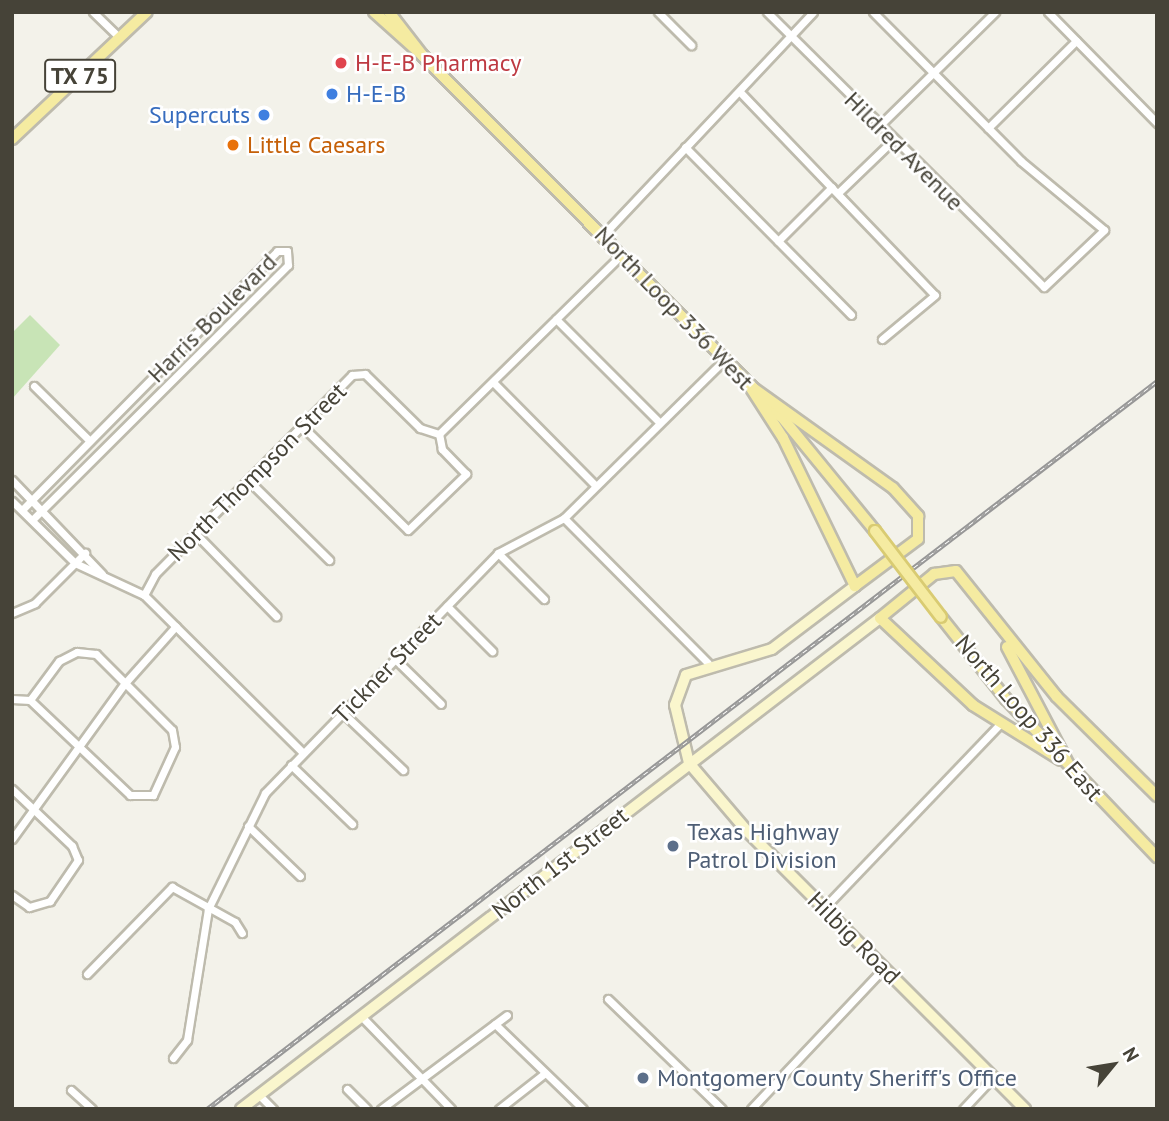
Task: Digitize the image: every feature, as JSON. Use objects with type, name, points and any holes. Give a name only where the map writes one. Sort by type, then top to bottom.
[{"type":"main road","name":"TX 75","points":[[12,139],[147,12]]},
{"type":"main road","name":"North Loop 336 West","points":[[374,12],[423,55],[725,359],[875,531],[908,574]]},
{"type":"main road","points":[[382,12],[398,22]]},
{"type":"main road","name":"North Loop 336 West","points":[[389,12],[423,55]]},
{"type":"main road","points":[[749,385],[871,469],[911,507],[921,532],[887,566],[855,586],[783,438],[749,385]]},
{"type":"main road","points":[[1061,760],[999,724],[880,618],[949,569],[996,626],[1157,796]]},
{"type":"main road","name":"North Loop 336 East","points":[[908,574],[1061,760],[1157,857]]},
{"type":"main road","points":[[996,626],[1071,770]]},
{"type":"street","points":[[93,12],[120,38]]},
{"type":"street","points":[[658,12],[691,46]]},
{"type":"street","name":"Hildred Avenue","points":[[766,12],[1044,287],[1104,230],[988,128]]},
{"type":"street","points":[[603,235],[813,12]]},
{"type":"street","points":[[879,126],[995,12]]},
{"type":"street","points":[[1048,12],[1157,123]]},
{"type":"street","points":[[877,14],[988,128],[1076,41]]},
{"type":"street","points":[[740,92],[839,192],[935,295],[882,339]]},
{"type":"street","points":[[839,192],[893,140]]},
{"type":"street","points":[[685,147],[851,315]]},
{"type":"street","points":[[778,241],[832,187]]},
{"type":"street","name":"Harris Boulevard","points":[[22,510],[277,251],[288,251],[288,265],[32,520]]},
{"type":"street","points":[[302,426],[408,530],[466,474],[442,449],[439,434],[621,255]]},
{"type":"street","points":[[556,319],[659,422]]},
{"type":"street","name":"Tickner Street","points":[[173,1058],[187,1040],[208,909],[265,793],[498,553],[565,518],[725,359]]},
{"type":"street","name":"North Thompson Street","points":[[144,594],[155,574],[358,370],[420,428],[439,434]]},
{"type":"street","points":[[493,382],[596,486]]},
{"type":"street","points":[[34,386],[90,441]]},
{"type":"street","points":[[12,480],[85,553],[103,575]]},
{"type":"street","points":[[248,480],[330,560]]},
{"type":"street","points":[[12,501],[75,563],[144,594],[303,753]]},
{"type":"street","points":[[565,518],[708,663]]},
{"type":"street","points":[[196,534],[276,616]]},
{"type":"street","points":[[12,613],[35,603],[85,553]]},
{"type":"street","points":[[498,553],[544,599]]},
{"type":"street","points":[[689,763],[677,693],[686,675],[708,663],[772,649],[855,586]]},
{"type":"street","points":[[446,606],[492,651]]},
{"type":"street","name":"North 1st Street","points":[[241,1109],[880,618]]},
{"type":"street","points":[[12,839],[37,812],[125,682],[176,626]]},
{"type":"street","points":[[12,699],[30,700],[137,797],[158,789],[175,741],[125,682],[96,653],[77,652],[59,661],[30,700]]},
{"type":"street","points":[[395,659],[442,704]]},
{"type":"street","points":[[343,713],[403,770]]},
{"type":"street","points":[[824,908],[999,724]]},
{"type":"street","name":"Hilbig Road","points":[[689,763],[700,783],[1025,1109]]},
{"type":"street","points":[[291,765],[352,824]]},
{"type":"street","points":[[12,789],[37,812],[78,860],[50,901],[29,907],[12,895]]},
{"type":"street","points":[[248,825],[300,876]]},
{"type":"street","points":[[87,974],[172,887],[242,933]]},
{"type":"street","points":[[751,1109],[884,968]]},
{"type":"street","points":[[608,999],[722,1109]]},
{"type":"street","points":[[382,1109],[507,1015]]},
{"type":"street","points":[[362,1017],[451,1109]]},
{"type":"street","points":[[495,1024],[583,1109]]},
{"type":"street","points":[[499,1109],[545,1073]]},
{"type":"street","points":[[963,1109],[993,1077]]},
{"type":"street","points":[[347,1089],[367,1109]]},
{"type":"street","points":[[71,1090],[92,1109]]},
{"type":"street","points":[[260,1095],[273,1109]]},
{"type":"green space","points":[[30,315],[60,345],[12,399],[12,333]]},
{"type":"railway","points":[[207,1109],[1157,381]]},
{"type":"place","name":"H-E-B Pharmacy","points":[[341,63]]},
{"type":"place","name":"H-E-B","points":[[332,94]]},
{"type":"place","name":"Supercuts","points":[[264,115]]},
{"type":"place","name":"Little Caesars","points":[[233,145]]},
{"type":"place","name":"Texas Highway Patrol Division","points":[[673,846]]},
{"type":"place","name":"Montgomery County Sheriff's Office","points":[[643,1078]]}]
